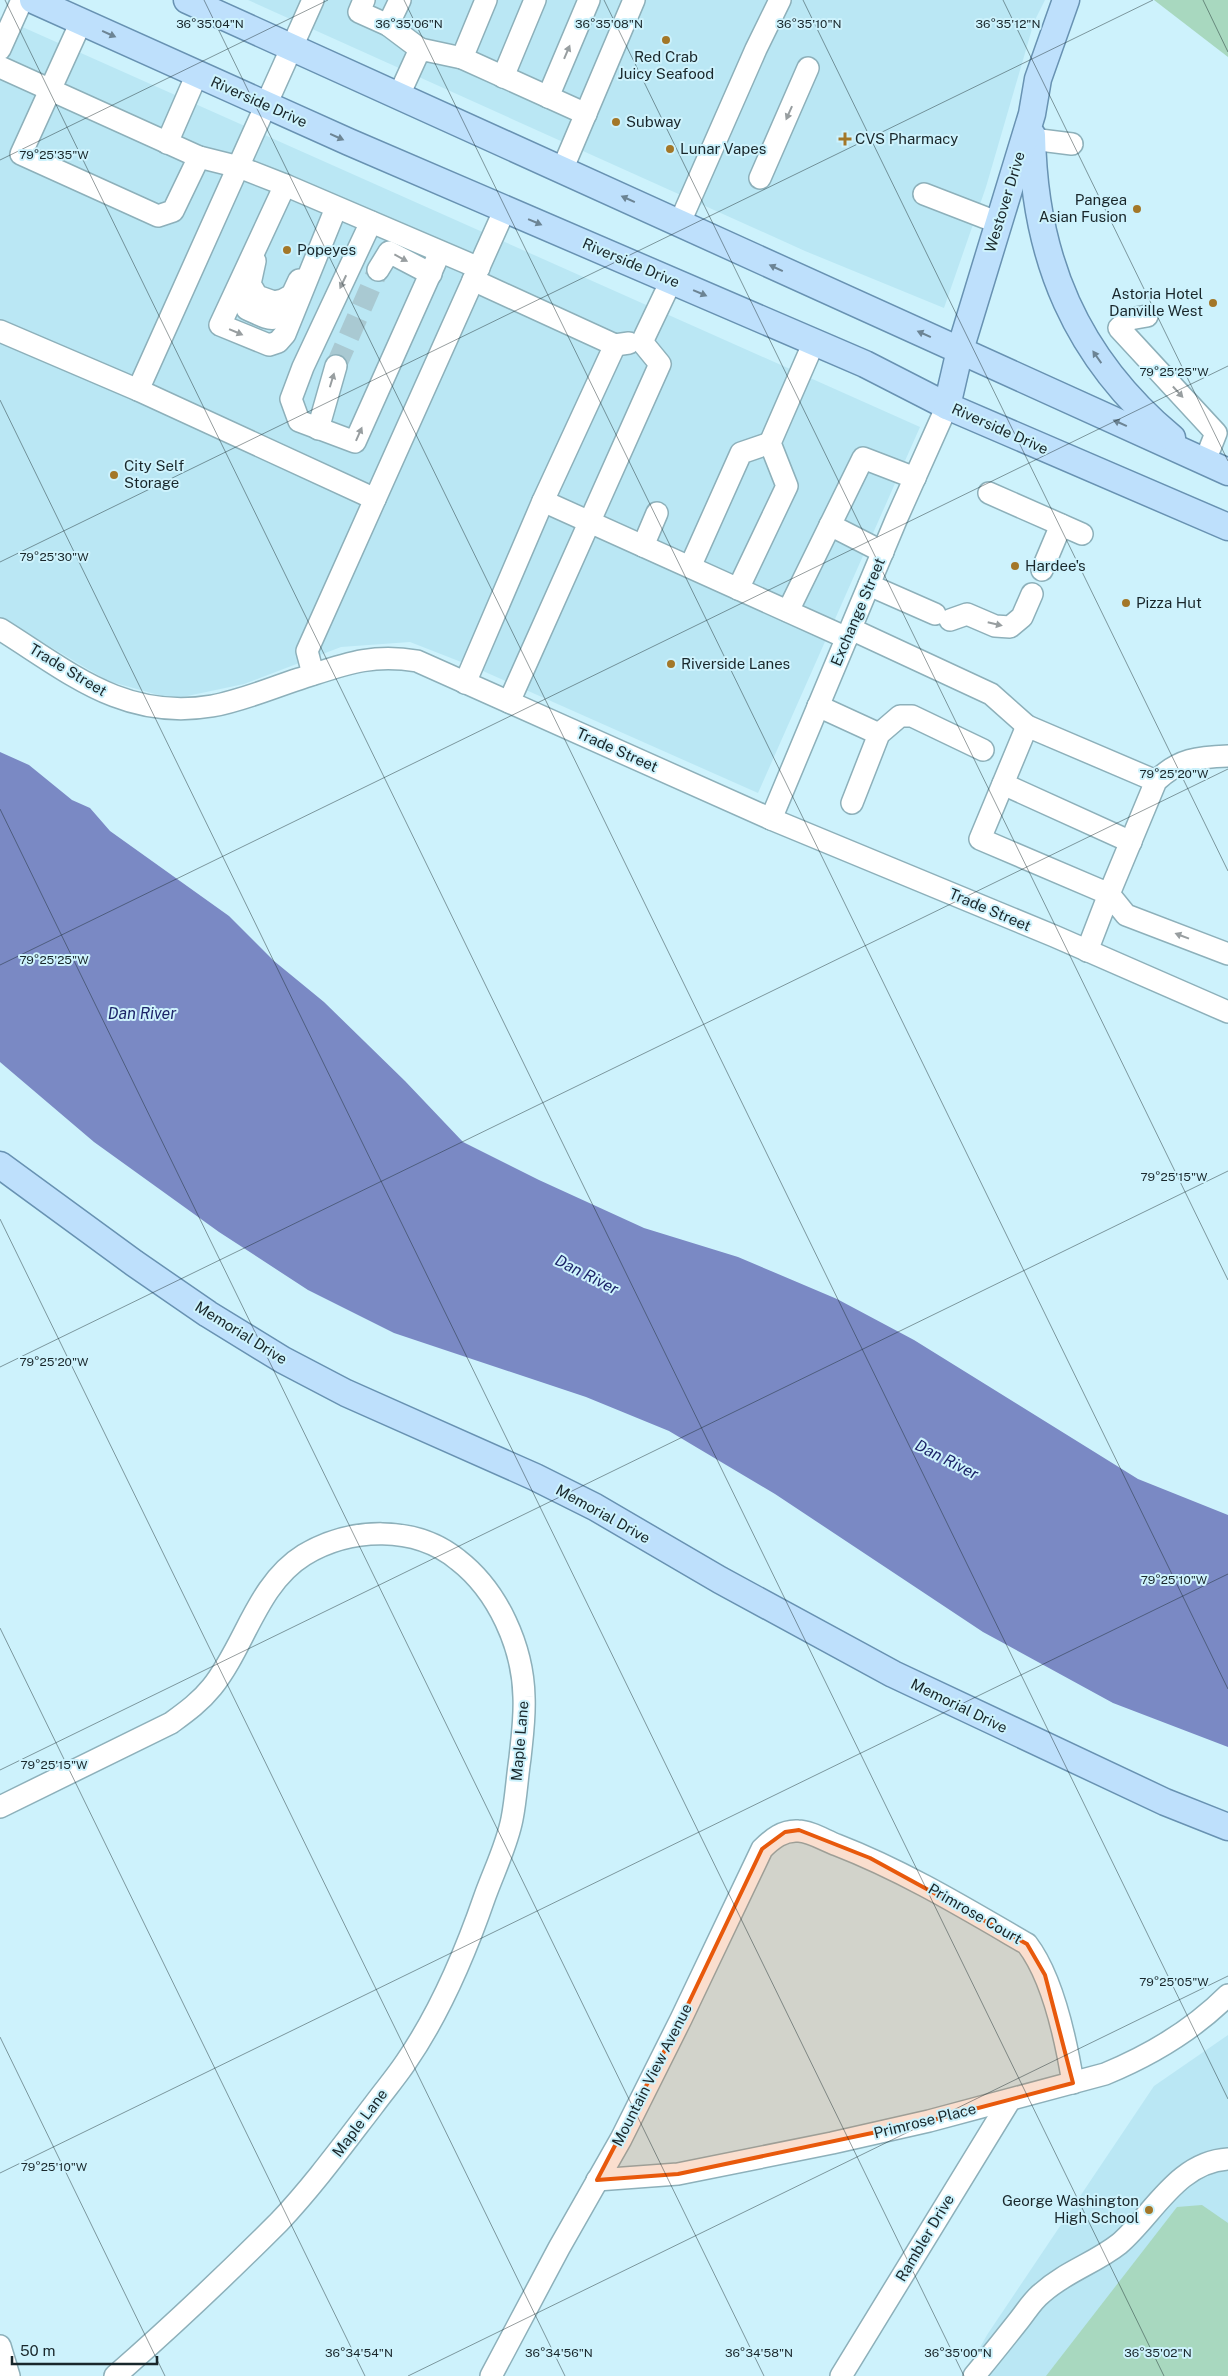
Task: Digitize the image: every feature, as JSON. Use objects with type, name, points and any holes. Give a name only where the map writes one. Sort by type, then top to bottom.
[{"type":"main road","name":"Riverside Drive","points":[[33,0],[268,106],[865,364],[947,406],[1228,527]]},
{"type":"main road","points":[[187,0],[1208,463]]},
{"type":"main road","name":"Westover Drive","points":[[947,406],[960,350],[999,223],[1032,126],[1038,79],[1066,0]]},
{"type":"main road","points":[[1032,126],[1038,207],[1048,252],[1062,297],[1074,322],[1099,360],[1127,395],[1158,427],[1208,463]]},
{"type":"main road","name":"Memorial Drive","points":[[0,1164],[134,1264],[208,1314],[284,1360],[346,1393],[535,1477],[595,1507],[720,1580],[893,1674],[1165,1802],[1228,1827]]},
{"type":"street","points":[[0,49],[22,0]]},
{"type":"street","points":[[138,390],[268,106],[313,0]]},
{"type":"street","points":[[388,25],[400,0]]},
{"type":"street","points":[[466,49],[462,29],[476,0]]},
{"type":"street","points":[[466,49],[486,0]]},
{"type":"street","points":[[503,76],[535,0]]},
{"type":"street","points":[[548,97],[589,0]]},
{"type":"street","points":[[562,170],[634,0]]},
{"type":"street","points":[[680,222],[756,49],[780,0]]},
{"type":"street","points":[[361,6],[420,49],[466,49],[503,76],[586,114]]},
{"type":"street","points":[[81,22],[21,154],[158,216],[172,212],[199,157]]},
{"type":"street","points":[[399,95],[420,49]]},
{"type":"street","points":[[0,67],[199,157],[239,167],[285,185],[440,252],[476,274],[615,345],[642,342]]},
{"type":"street","points":[[760,178],[808,68]]},
{"type":"street","points":[[167,143],[197,74]]},
{"type":"street","points":[[1032,126],[1072,144]]},
{"type":"street","points":[[285,185],[220,325],[269,345],[278,342],[285,334],[336,208]]},
{"type":"street","points":[[924,194],[999,223]]},
{"type":"street","points":[[313,674],[307,651],[505,209]]},
{"type":"street","points":[[371,222],[303,367],[291,399],[299,421],[355,442],[440,252]]},
{"type":"street","points":[[261,237],[250,284],[258,296],[274,302],[292,295],[302,275],[319,252]]},
{"type":"street","points":[[378,270],[389,252],[431,274]]},
{"type":"street","points":[[642,342],[671,281]]},
{"type":"street","points":[[1147,316],[1130,319],[1119,328],[1216,433],[1208,463]]},
{"type":"street","points":[[0,331],[138,390],[375,499]]},
{"type":"street","points":[[509,702],[660,364],[642,342]]},
{"type":"street","points":[[690,567],[742,453],[770,442],[814,342]]},
{"type":"street","points":[[465,682],[543,501],[615,345]]},
{"type":"street","points":[[318,429],[336,366]]},
{"type":"street","name":"Exchange Street","points":[[771,819],[883,552],[947,406]]},
{"type":"street","points":[[738,589],[787,486],[770,442]]},
{"type":"street","points":[[788,611],[863,458],[915,478]]},
{"type":"street","points":[[989,493],[1082,534]]},
{"type":"street","points":[[543,501],[788,611],[849,633],[991,694],[1027,726],[1156,781]]},
{"type":"street","points":[[642,546],[657,514]]},
{"type":"street","points":[[1042,570],[1062,525]]},
{"type":"street","points":[[830,526],[883,552]]},
{"type":"street","points":[[869,585],[942,617],[967,614],[995,626],[1010,627],[1022,617],[1032,594]]},
{"type":"street","name":"Trade Street","points":[[0,629],[104,693],[135,704],[159,708],[186,709],[214,706],[356,661],[394,657],[418,661],[771,819],[1228,1012]]},
{"type":"street","points":[[818,706],[878,734]]},
{"type":"street","points":[[852,803],[878,734],[900,716],[912,716],[983,750]]},
{"type":"street","points":[[1027,726],[980,839],[1109,894],[1126,914],[1228,954]]},
{"type":"street","points":[[1086,951],[1156,781],[1169,769],[1195,758],[1228,756]]},
{"type":"street","points":[[1002,784],[1131,842]]},
{"type":"street","name":"Maple Lane","points":[[0,1807],[171,1723],[193,1708],[212,1688],[226,1666],[251,1618],[283,1570],[312,1551],[327,1544],[352,1536],[378,1534],[404,1535],[427,1542],[453,1556],[468,1568],[485,1586],[495,1602],[514,1642],[520,1665],[524,1694],[524,1724],[511,1822],[480,1911],[461,1956],[407,2061],[356,2132],[281,2220],[156,2340],[115,2376]]},
{"type":"street","name":"Mountain View Avenue","points":[[491,2376],[558,2248],[621,2139],[762,1849],[778,1836],[799,1830],[842,1847]]},
{"type":"street","name":"Primrose Court","points":[[842,1847],[870,1858],[933,1889],[1027,1944],[1037,1957],[1045,1975],[1068,2053],[1073,2083]]},
{"type":"street","name":"Primrose Place","points":[[597,2180],[678,2174],[929,2122],[1073,2083],[1126,2066],[1166,2045],[1191,2028],[1228,1995]]},
{"type":"street","name":"Rambler Drive","points":[[841,2376],[1010,2100]]},
{"type":"street","points":[[974,2376],[1040,2294],[1056,2281],[1097,2260],[1120,2242],[1170,2188],[1193,2172],[1218,2159],[1228,2159]]},
{"type":"street","points":[[0,2346],[9,2376]]},
{"type":"highlighted area","points":[[799,1830],[870,1858],[1027,1944],[1045,1975],[1073,2083],[929,2121],[678,2174],[597,2180],[681,2019],[762,1849],[785,1832]]},
{"type":"shaded area","points":[[248,0],[1045,0],[1034,22],[986,187],[944,308],[805,251]]},
{"type":"shaded area","points":[[0,17],[920,427],[758,793],[474,667],[410,642],[341,647],[244,684],[173,699],[108,681],[0,617]]},
{"type":"shaded area","name":"George Washington High School","points":[[1228,2035],[1228,2376],[964,2376],[987,2335],[1154,2086]]},
{"type":"green space","points":[[1154,0],[1228,0],[1228,57]]},
{"type":"green space","points":[[1202,2205],[1228,2223],[1228,2376],[1046,2376],[1177,2207]]},
{"type":"water","name":"Dan River","points":[[0,752],[29,765],[72,800],[90,808],[110,831],[229,916],[274,961],[324,1002],[405,1081],[463,1142],[539,1180],[644,1228],[738,1257],[837,1299],[914,1340],[1138,1479],[1228,1515],[1228,1747],[1113,1703],[983,1632],[775,1494],[669,1431],[586,1397],[394,1333],[308,1290],[219,1232],[94,1142],[0,1062]]},
{"type":"tunnel","points":[[336,366],[378,270]]},
{"type":"place","name":"Red Crab Juicy Seafood","points":[[666,40]]},
{"type":"place","name":"Subway","points":[[616,122]]},
{"type":"place","name":"CVS Pharmacy","points":[[845,139]]},
{"type":"place","name":"Lunar Vapes","points":[[670,149]]},
{"type":"place","name":"Pangea Asian Fusion","points":[[1137,209]]},
{"type":"place","name":"Popeyes","points":[[287,250]]},
{"type":"place","name":"Astoria Hotel Danville West","points":[[1213,303]]},
{"type":"place","name":"City Self Storage","points":[[114,475]]},
{"type":"place","name":"Hardee's","points":[[1015,566]]},
{"type":"place","name":"Pizza Hut","points":[[1126,603]]},
{"type":"place","name":"Riverside Lanes","points":[[671,664]]},
{"type":"place","name":"George Washington High School","points":[[1149,2210]]}]
